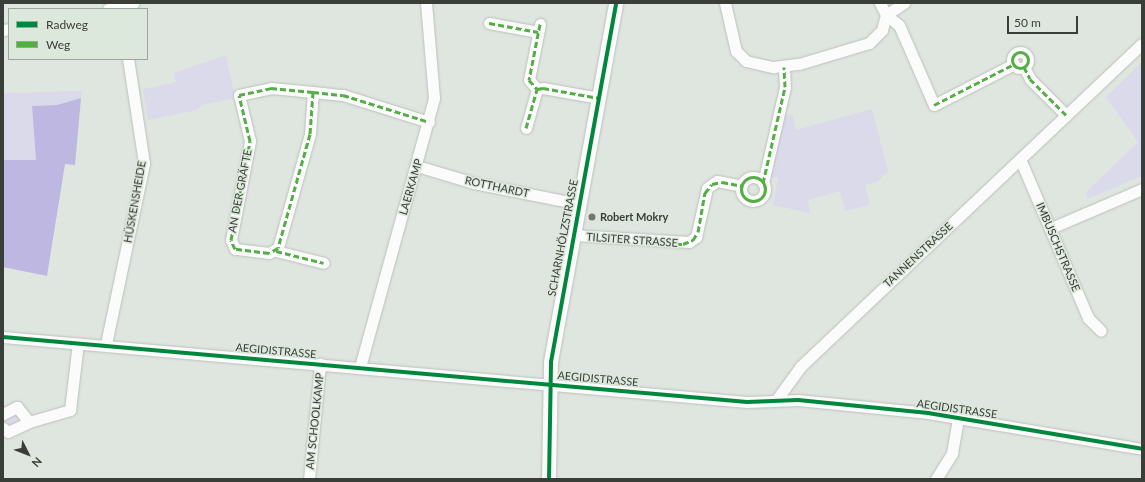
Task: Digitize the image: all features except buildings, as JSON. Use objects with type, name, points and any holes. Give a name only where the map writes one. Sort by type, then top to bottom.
[{"type":"main road","name":"SCHARNHÖLZSTRASSE","points":[[549,479],[550,384],[558,318],[616,3]]},
{"type":"street","points":[[120,7],[133,3]]},
{"type":"street","name":"LAERKAMP","points":[[360,367],[417,166],[434,98],[426,3]]},
{"type":"street","points":[[725,3],[736,51],[741,57],[754,64],[784,67],[869,43],[882,30],[886,15],[904,3]]},
{"type":"street","points":[[880,3],[886,15],[899,25],[934,105],[1019,66],[1030,80],[1066,115]]},
{"type":"street","points":[[489,23],[539,28],[529,80],[537,90]]},
{"type":"street","name":"TANNENSTRASSE","points":[[777,400],[800,367],[1142,44]]},
{"type":"street","name":"HÜSKENSHEIDE","points":[[106,344],[144,163],[128,60]]},
{"type":"street","points":[[763,183],[751,177],[742,186],[743,195],[755,200],[763,196],[763,183],[785,87],[784,67]]},
{"type":"street","name":"AN DER GRÄFTE","points":[[324,263],[276,251],[238,251],[231,243],[250,141],[239,95],[270,88],[343,95],[429,122]]},
{"type":"street","points":[[537,90],[543,88],[599,98]]},
{"type":"street","points":[[526,128],[537,90]]},
{"type":"street","points":[[276,251],[310,134],[313,92]]},
{"type":"street","name":"IMBUSCHSTRASSE","points":[[1020,159],[1088,318],[1101,331]]},
{"type":"street","name":"ROTTHARDT","points":[[417,166],[474,183],[579,204]]},
{"type":"street","name":"TILSITER STRASSE","points":[[574,235],[689,242],[696,237],[707,188],[717,181],[742,186]]},
{"type":"street","points":[[1050,228],[1142,190]]},
{"type":"street","name":"AEGIDISTRASSE","points":[[3,337],[106,344],[747,402],[798,400],[958,418],[1142,449]]},
{"type":"street","points":[[3,428],[8,432],[30,422],[70,410],[78,343]]},
{"type":"street","name":"AM SCHOOLKAMP","points":[[309,479],[320,364]]},
{"type":"street","points":[[3,414],[17,407],[30,422]]},
{"type":"street","points":[[936,479],[952,453],[958,418]]},
{"type":"shaded area","points":[[226,55],[235,98],[202,105],[197,110],[148,120],[143,89],[173,83],[176,81],[174,73]]},
{"type":"shaded area","points":[[1142,62],[1142,176],[1087,199],[1086,192],[1138,142],[1106,97]]},
{"type":"shaded area","points":[[82,91],[81,98],[57,105],[32,106],[36,160],[3,160],[3,93]]},
{"type":"shaded area","points":[[81,98],[75,165],[65,164],[47,276],[3,267],[3,160],[36,160],[32,106],[57,105]]},
{"type":"shaded area","points":[[872,109],[888,171],[877,182],[865,185],[870,205],[845,211],[840,191],[808,200],[810,213],[773,205],[778,178],[770,177],[782,115],[793,115],[796,130]]},
{"type":"shaded area","points":[[10,413],[14,413],[18,419],[14,425],[10,425],[6,421],[6,417]]},
{"type":"marked path","points":[[489,23],[538,32]]},
{"type":"marked path","points":[[540,24],[529,80],[537,89],[543,88],[599,98]]},
{"type":"marked path","points":[[1020,52],[1027,57],[1028,60],[1023,67],[1020,68],[1013,63],[1012,60],[1017,53],[1020,52]]},
{"type":"marked path","points":[[934,105],[1014,64]]},
{"type":"marked path","points":[[763,183],[785,87],[784,67]]},
{"type":"marked path","points":[[1024,67],[1030,79],[1066,115]]},
{"type":"marked path","points":[[313,92],[310,134],[278,248],[269,253],[235,249],[231,240],[250,141],[239,95],[271,88],[313,92],[343,95],[429,122]]},
{"type":"marked path","points":[[526,128],[537,89]]},
{"type":"marked path","points":[[753,177],[761,181],[765,189],[761,197],[753,201],[745,197],[741,189],[745,181],[753,177]]},
{"type":"marked path","points":[[658,242],[683,244],[693,240],[698,232],[705,193],[712,184],[722,182],[742,186]]},
{"type":"marked path","points":[[276,251],[324,263]]},
{"type":"cycle path","points":[[549,479],[551,362],[616,3]]},
{"type":"cycle path","points":[[3,337],[747,402],[798,400],[928,413],[1142,449]]},
{"type":"place","name":"Robert Mokry","points":[[592,217]]}]
